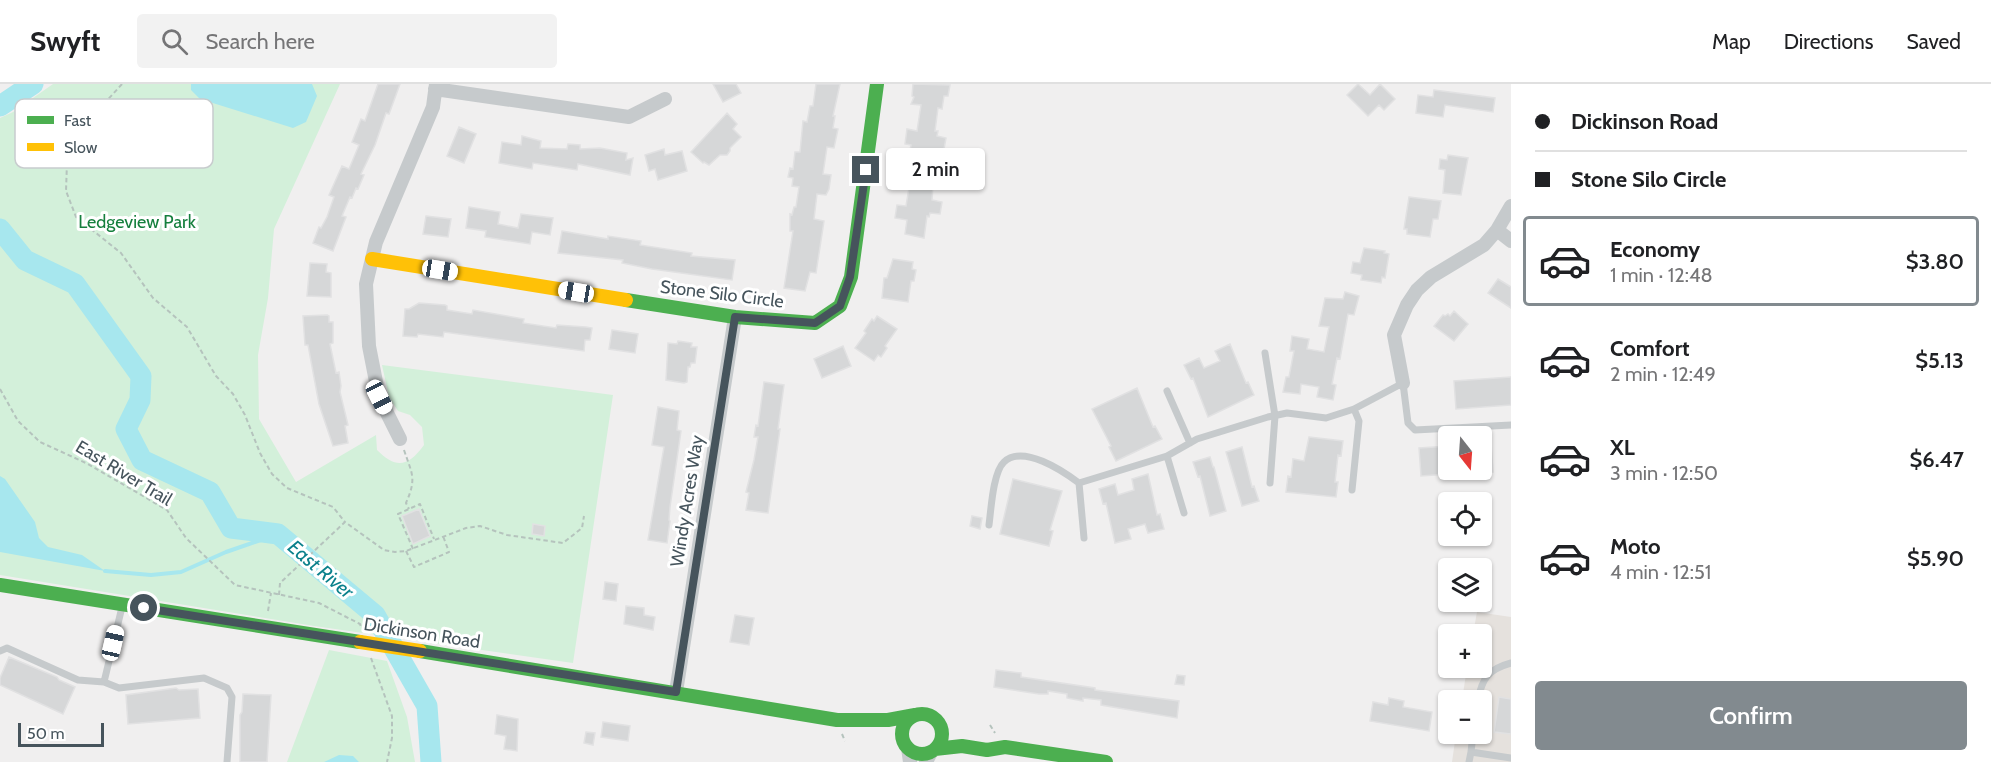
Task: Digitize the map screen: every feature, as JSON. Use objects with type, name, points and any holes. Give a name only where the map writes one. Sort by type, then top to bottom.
[{"type":"street","name":"Stone Silo Circle","points":[[372,259],[735,317],[815,323],[840,306],[850,277],[877,84]]},
{"type":"street","points":[[400,439],[379,397],[369,346],[366,284],[376,242],[433,107],[436,87],[629,117],[665,99]]},
{"type":"street","points":[[1403,383],[1394,335],[1407,305],[1431,277],[1484,245],[1497,230],[1511,206]]},
{"type":"street","points":[[1497,230],[1511,241]]},
{"type":"street","name":"Windy Acres Way","points":[[676,692],[735,317]]},
{"type":"street","name":"Dickinson Road","points":[[0,585],[676,692],[837,720],[849,717],[867,720],[895,720],[915,715]]},
{"type":"street","points":[[1005,747],[991,739],[958,734],[928,715],[915,715],[905,724],[902,736],[907,751],[919,753],[930,754],[962,746],[987,750],[1005,747],[1106,762]]},
{"type":"street","points":[[930,754],[939,744],[942,733],[934,718]]},
{"type":"street","name":"Dickinson Road","points":[[837,720],[847,729],[886,733],[907,751]]},
{"type":"lane","points":[[1265,353],[1275,416],[1270,483]]},
{"type":"lane","points":[[1079,483],[1167,456],[1197,439],[1275,416],[1287,413],[1326,418],[1354,409],[1403,383],[1408,423],[1415,430],[1511,425]]},
{"type":"lane","points":[[1167,391],[1190,443]]},
{"type":"lane","points":[[1352,490],[1359,421],[1354,409]]},
{"type":"lane","points":[[989,525],[997,474],[1003,462],[1015,456],[1028,457],[1063,471],[1079,483],[1084,538]]},
{"type":"lane","points":[[1167,456],[1184,513]]},
{"type":"lane","points":[[104,682],[122,604]]},
{"type":"lane","points":[[0,651],[7,648],[78,680],[104,682],[119,688],[204,678],[227,688],[232,697],[226,762]]},
{"type":"lane","points":[[1480,690],[1488,673],[1511,663]]},
{"type":"lane","points":[[1469,762],[1472,744]]},
{"type":"lane","points":[[1471,752],[1511,758]]},
{"type":"path","points":[[108,99],[122,84]]},
{"type":"path","points":[[67,168],[66,190],[76,217],[121,253],[153,298],[187,327],[216,376],[246,415],[260,453],[272,474],[287,488],[333,507],[345,522],[384,550],[395,552],[413,549],[466,528],[480,526],[507,535],[563,543],[582,528],[584,516]]},
{"type":"path","name":"East River Trail","points":[[0,389],[18,421],[40,442],[88,464],[167,510],[186,538],[235,585]]},
{"type":"path","points":[[400,439],[412,474],[413,484],[406,503],[409,509]]},
{"type":"path","points":[[413,549],[398,513],[420,504],[434,540]]},
{"type":"path","points":[[279,595],[280,583],[345,522]]},
{"type":"path","points":[[406,551],[414,567],[449,552],[443,536]]},
{"type":"path","points":[[268,615],[271,593]]},
{"type":"shaded area","points":[[1477,612],[1511,617],[1511,762],[1452,762],[1455,744],[1492,744],[1492,690],[1464,690],[1465,678],[1492,678],[1492,624],[1475,624]]},
{"type":"green space","name":"Ledgeview Park","points":[[53,84],[340,84],[274,229],[268,298],[258,355],[259,419],[296,482],[376,435],[377,450],[396,463],[413,458],[424,445],[422,427],[410,415],[398,411],[389,397],[382,365],[613,395],[573,663],[314,626],[0,575],[0,118],[15,111],[15,168],[213,168],[213,99],[32,99]]},
{"type":"green space","points":[[329,650],[387,661],[407,717],[415,762],[287,762]]},
{"type":"water","points":[[191,84],[312,84],[317,96],[306,122],[293,128],[213,103],[213,99],[200,99],[191,90]]},
{"type":"water","points":[[0,476],[5,479],[35,522],[39,538],[48,547],[82,555],[105,571],[0,552]]},
{"type":"water","points":[[339,755],[353,756],[359,762],[324,762]]},
{"type":"building","points":[[378,84],[400,84],[389,114],[386,113],[375,145],[361,174],[364,175],[358,189],[356,188],[352,198],[350,197],[342,216],[346,217],[333,251],[313,243],[319,227],[321,228],[327,217],[334,197],[329,195],[342,166],[349,169],[359,145],[352,142],[361,119],[365,121]]},
{"type":"building","points":[[713,84],[736,84],[741,93],[723,102]]},
{"type":"building","points":[[816,84],[840,84],[833,116],[835,116],[833,128],[838,129],[834,148],[827,147],[823,174],[831,175],[829,189],[826,195],[817,194],[814,219],[824,221],[816,273],[810,272],[805,291],[784,288],[793,231],[790,231],[790,214],[792,215],[796,207],[799,187],[792,186],[793,178],[788,177],[790,168],[793,169],[795,152],[800,152],[803,121],[807,122],[810,106],[813,106]]},
{"type":"building","points":[[913,84],[950,85],[948,96],[944,96],[942,109],[938,108],[935,131],[938,131],[937,136],[946,138],[943,155],[931,153],[930,159],[909,156],[911,145],[905,144],[907,129],[917,131],[921,105],[911,104],[914,97],[912,96]]},
{"type":"building","points":[[1358,84],[1370,95],[1380,84],[1395,99],[1384,110],[1379,105],[1368,116],[1347,95]]},
{"type":"building","points":[[1434,90],[1495,98],[1493,112],[1445,105],[1443,117],[1416,113],[1418,95],[1433,97]]},
{"type":"building","points":[[727,113],[737,124],[733,129],[741,137],[730,148],[727,155],[720,155],[709,165],[703,163],[691,152]]},
{"type":"building","points":[[459,127],[476,134],[464,163],[447,156]]},
{"type":"building","points":[[522,136],[541,141],[540,148],[567,149],[568,144],[580,145],[580,149],[600,148],[627,153],[626,160],[633,158],[630,175],[578,164],[577,170],[533,163],[532,169],[499,163],[502,142],[521,145]]},
{"type":"building","points":[[664,149],[665,155],[682,151],[687,171],[658,180],[655,169],[649,171],[645,155]]},
{"type":"building","points":[[1448,155],[1468,158],[1461,195],[1443,193],[1445,170],[1439,169],[1440,159],[1447,160]]},
{"type":"building","points":[[916,178],[927,180],[926,184],[933,185],[932,200],[942,202],[940,214],[930,213],[929,217],[927,216],[924,238],[905,234],[907,220],[895,218],[897,205],[906,206],[910,182],[915,183]]},
{"type":"building","points":[[1409,197],[1441,201],[1438,219],[1433,219],[1430,237],[1407,234],[1407,229],[1404,229]]},
{"type":"building","points":[[469,207],[500,212],[498,224],[518,228],[521,214],[553,218],[550,235],[532,232],[530,244],[485,237],[486,231],[466,228]]},
{"type":"building","points":[[426,216],[451,219],[448,237],[423,234]]},
{"type":"building","points":[[562,231],[608,239],[608,236],[641,241],[640,245],[692,253],[691,256],[735,260],[732,280],[652,269],[622,263],[623,260],[558,253]]},
{"type":"building","points":[[1364,248],[1385,251],[1384,253],[1389,254],[1385,278],[1382,277],[1381,283],[1361,280],[1362,275],[1351,273],[1353,262],[1360,263]]},
{"type":"building","points":[[893,259],[913,262],[912,269],[916,270],[914,281],[911,281],[908,302],[882,298],[884,278],[887,278]]},
{"type":"building","points":[[310,263],[327,264],[326,272],[331,273],[331,297],[307,296]]},
{"type":"building","points":[[1498,279],[1511,287],[1511,308],[1488,293]]},
{"type":"building","points":[[1345,292],[1359,296],[1354,315],[1348,314],[1340,359],[1337,358],[1332,384],[1336,385],[1333,400],[1317,397],[1319,387],[1301,384],[1300,394],[1283,392],[1286,377],[1289,377],[1294,351],[1290,351],[1292,336],[1309,339],[1307,349],[1324,352],[1329,327],[1319,326],[1325,298],[1343,299]]},
{"type":"building","points":[[419,303],[445,305],[447,310],[472,314],[473,310],[524,319],[523,323],[556,328],[557,325],[592,328],[590,340],[585,340],[584,351],[444,332],[443,337],[418,334],[417,337],[403,336],[405,309]]},
{"type":"building","points":[[1454,311],[1468,324],[1454,341],[1434,326],[1443,315],[1450,316]]},
{"type":"building","points":[[327,315],[329,322],[333,322],[333,343],[330,344],[336,373],[339,372],[340,392],[348,425],[345,426],[348,443],[333,446],[319,404],[308,345],[305,345],[303,316]]},
{"type":"building","points":[[877,316],[897,329],[885,346],[887,348],[881,357],[878,355],[874,361],[855,348],[866,333],[864,331],[872,319],[874,321]]},
{"type":"building","points":[[612,330],[638,334],[635,353],[609,349]]},
{"type":"building","points":[[678,341],[692,343],[691,347],[697,347],[695,363],[691,363],[688,367],[687,382],[684,383],[666,380],[668,343],[677,344]]},
{"type":"building","points":[[1230,344],[1246,383],[1248,382],[1254,395],[1208,417],[1193,378],[1191,379],[1184,365],[1199,358],[1204,368],[1220,361],[1215,351]]},
{"type":"building","points":[[843,346],[851,366],[822,378],[814,359]]},
{"type":"building","points":[[1511,377],[1511,405],[1456,409],[1454,381]]},
{"type":"building","points":[[764,382],[784,385],[768,513],[746,510],[749,493],[746,492],[758,437],[754,437],[756,425],[758,426]]},
{"type":"building","points":[[1137,388],[1153,427],[1155,426],[1162,439],[1116,461],[1092,409]]},
{"type":"building","points":[[658,407],[679,411],[677,430],[681,431],[667,543],[648,540],[664,447],[652,445]]},
{"type":"building","points":[[1309,437],[1343,441],[1341,456],[1338,455],[1336,497],[1286,492],[1293,459],[1304,461]]},
{"type":"building","points":[[1242,447],[1252,487],[1254,486],[1259,501],[1242,506],[1226,452]]},
{"type":"building","points":[[1438,447],[1438,475],[1421,476],[1419,448]]},
{"type":"building","points":[[1210,457],[1226,511],[1210,516],[1200,476],[1198,477],[1193,462]]},
{"type":"building","points":[[1148,474],[1157,515],[1160,514],[1164,529],[1148,533],[1145,524],[1128,529],[1131,539],[1115,543],[1106,503],[1103,504],[1099,489],[1115,484],[1118,495],[1134,490],[1132,479]]},
{"type":"building","points":[[1013,479],[1062,491],[1050,530],[1053,531],[1049,546],[1000,534]]},
{"type":"building","points":[[419,509],[430,536],[413,544],[402,516]]},
{"type":"building","points":[[972,516],[982,518],[980,529],[970,526]]},
{"type":"building","points":[[533,524],[545,526],[544,536],[532,534]]},
{"type":"building","points":[[605,582],[618,584],[616,601],[603,599]]},
{"type":"building","points":[[626,606],[644,608],[644,615],[655,617],[653,630],[624,624]]},
{"type":"building","points":[[735,615],[754,618],[749,645],[730,642]]},
{"type":"building","points":[[9,657],[75,687],[63,714],[0,685],[0,678]]},
{"type":"building","points":[[996,670],[1021,673],[1021,677],[1095,688],[1095,690],[1179,701],[1177,718],[1101,705],[1101,700],[1083,698],[1083,701],[1067,698],[1067,694],[1048,691],[1048,694],[1039,694],[994,687]]},
{"type":"building","points":[[1177,675],[1185,676],[1184,685],[1175,684]]},
{"type":"building","points":[[176,688],[179,690],[198,689],[200,718],[128,724],[126,695]]},
{"type":"building","points":[[243,694],[271,695],[267,762],[240,762],[240,715]]},
{"type":"building","points":[[1499,697],[1511,699],[1511,734],[1494,732]]},
{"type":"building","points":[[1389,698],[1404,701],[1403,707],[1432,712],[1429,731],[1370,721],[1373,702],[1388,705]]},
{"type":"building","points":[[497,715],[518,719],[517,751],[504,749],[506,736],[495,734]]},
{"type":"building","points":[[603,722],[630,726],[628,741],[601,737]]},
{"type":"building","points":[[586,732],[595,733],[593,745],[584,743]]},
{"type":"waterway","name":"East River","points":[[0,106],[33,84]]},
{"type":"waterway","name":"East River","points":[[0,229],[25,260],[75,284],[141,376],[140,400],[126,429],[142,460],[210,492],[231,528],[278,534],[375,615],[427,706],[431,762]]},
{"type":"waterway","points":[[105,571],[151,575],[181,572],[226,552],[278,534]]},
{"type":"traffic: fast","points":[[626,300],[735,317],[815,323],[840,306],[851,277],[877,84]]},
{"type":"traffic: fast","points":[[0,585],[360,642]]},
{"type":"traffic: fast","points":[[420,651],[837,720],[888,720],[915,715]]},
{"type":"traffic: fast","points":[[922,714],[936,720],[942,734],[936,748],[922,754],[908,748],[902,734],[908,720],[922,714]]},
{"type":"traffic: fast","points":[[935,749],[962,746],[987,750],[1005,747],[1106,762]]},
{"type":"traffic: slow","points":[[372,259],[626,300]]},
{"type":"traffic: slow","points":[[360,642],[420,651]]},
{"type":"route","points":[[144,608],[676,692],[735,317],[815,323],[840,306],[850,277],[866,170]]}]
